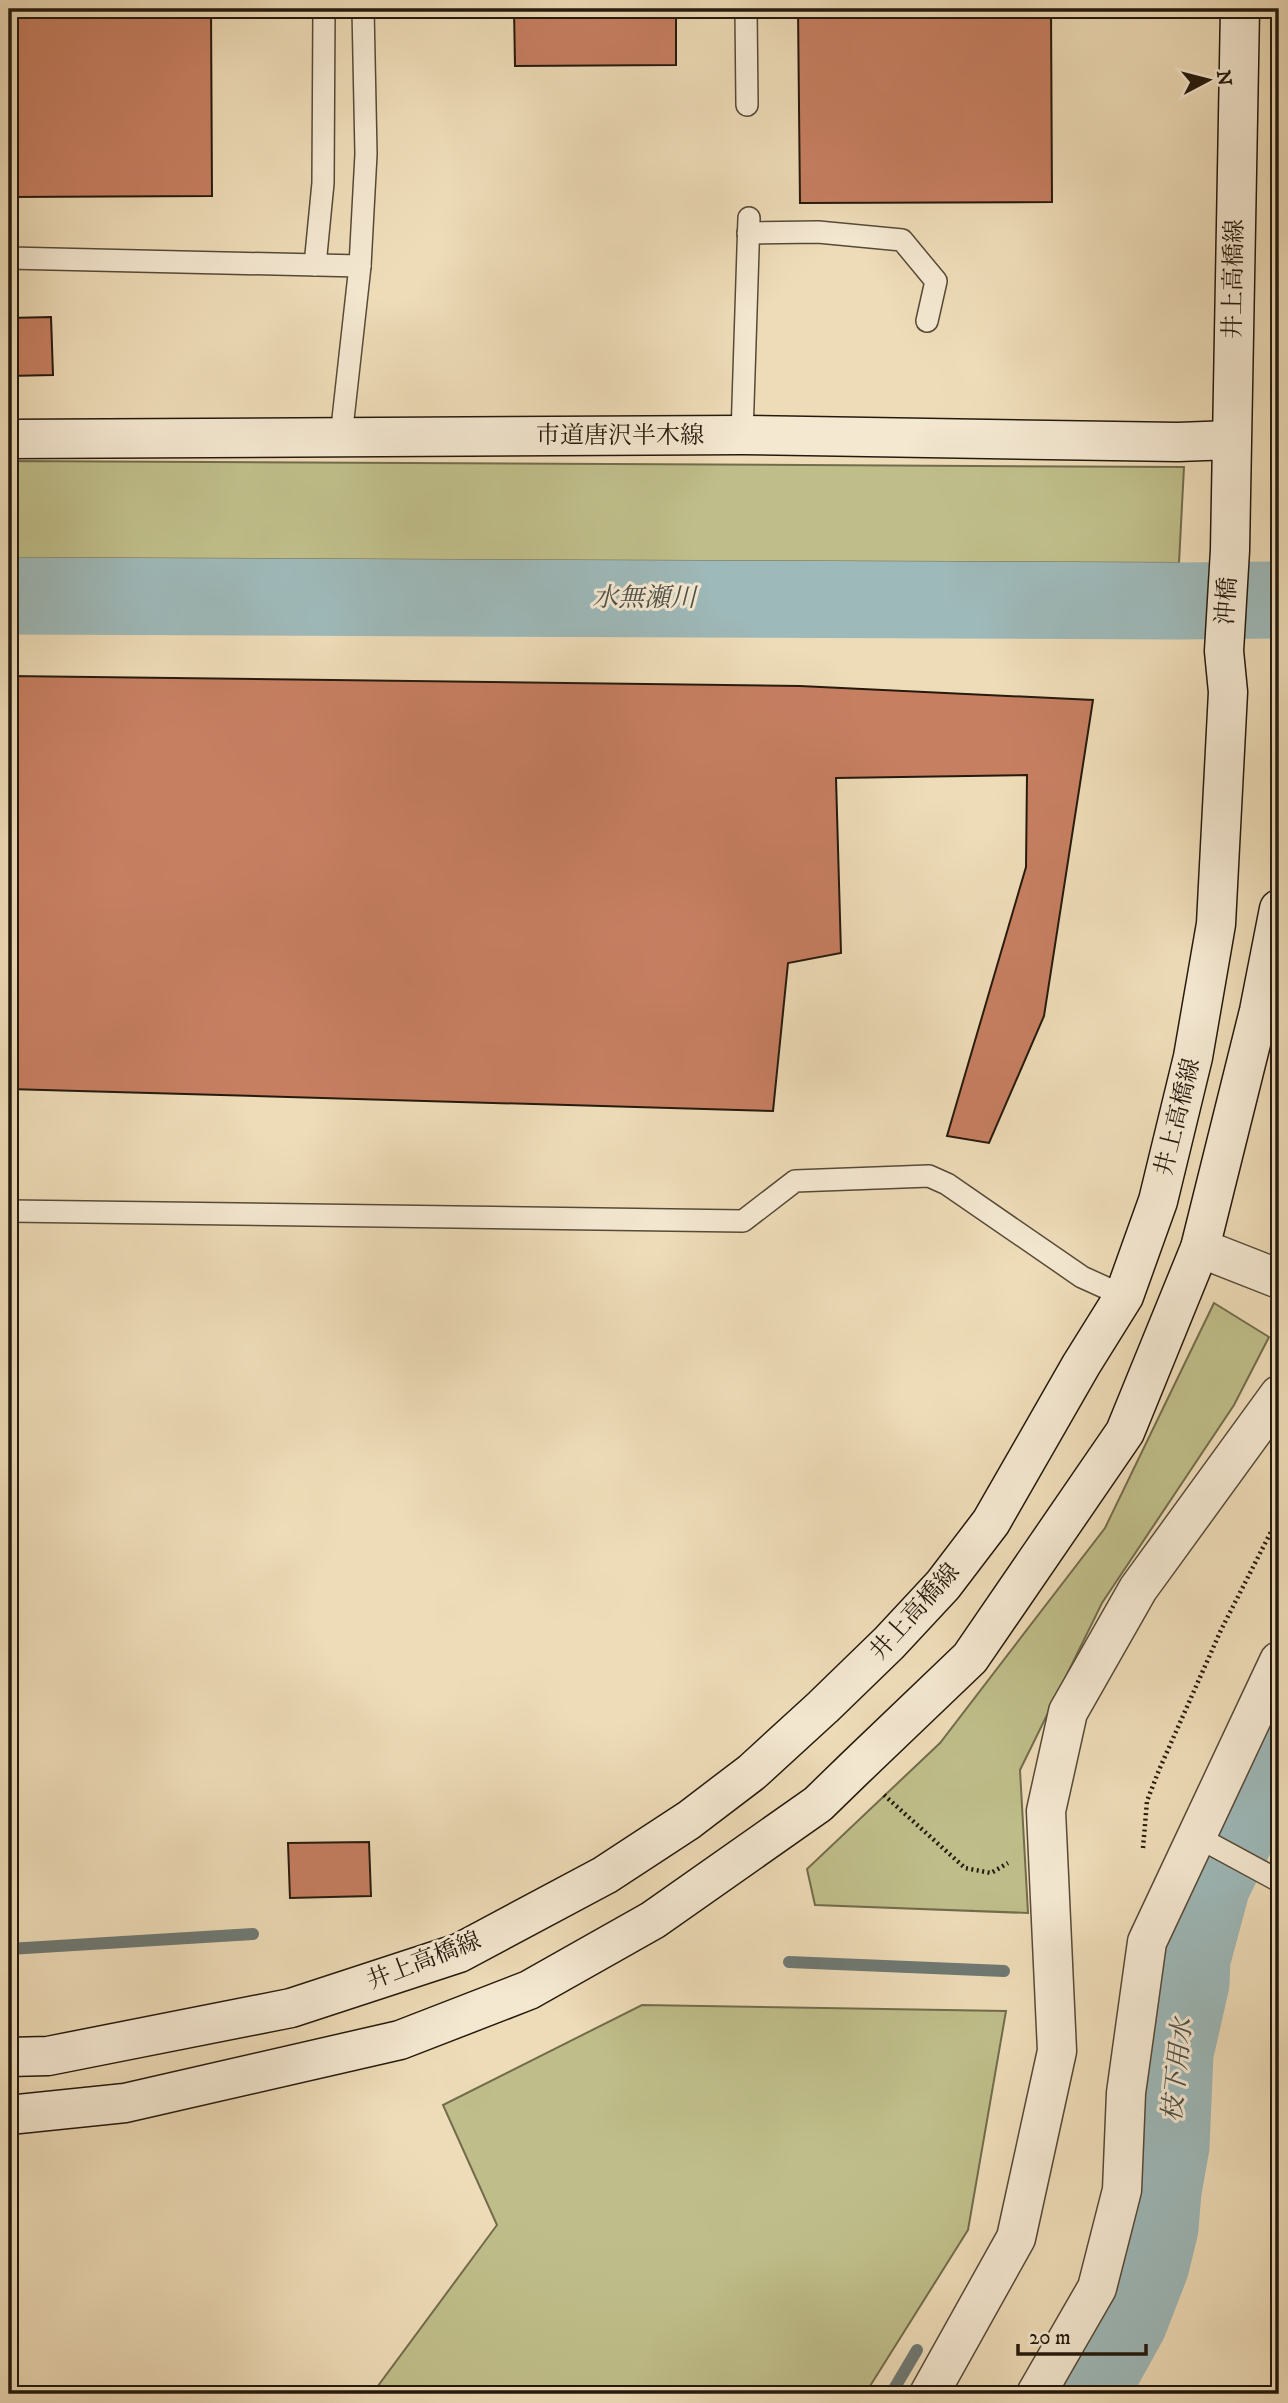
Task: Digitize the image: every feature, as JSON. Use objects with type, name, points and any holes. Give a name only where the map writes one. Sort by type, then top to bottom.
[{"type":"street","name":"井上高橋線","points":[[1230,550],[1240,9]]},
{"type":"street","name":"市道唐沢半木線","points":[[9,439],[742,435],[1178,442],[1231,440]]},
{"type":"street","name":"沖橋","points":[[1224,651],[1230,550]]},
{"type":"street","name":"井上高橋線","points":[[9,2057],[48,2056],[291,2008],[459,1953],[605,1875],[688,1820],[752,1772],[889,1643],[943,1585],[991,1522],[1124,1296],[1158,1201],[1193,1058],[1216,924],[1228,692],[1224,651]]},
{"type":"street","points":[[9,2115],[125,2103],[400,2040],[529,1990],[653,1920],[818,1804],[970,1658],[1125,1432],[1200,1248],[1259,1011],[1279,909]]},
{"type":"street","points":[[1200,1248],[1279,1279]]},
{"type":"street","points":[[929,2394],[1016,2238],[1057,2051],[1046,1811],[1068,1712],[1138,1589],[1279,1395]]},
{"type":"street","points":[[1036,2394],[1097,2288],[1122,2190],[1126,2093],[1147,1941],[1279,1661]]},
{"type":"lane","points":[[315,265],[323,183],[324,9]]},
{"type":"lane","points":[[346,437],[343,419],[360,266],[366,154],[363,9]]},
{"type":"lane","points":[[746,9],[747,105]]},
{"type":"lane","points":[[742,435],[748,226],[902,240],[936,281],[927,321]]},
{"type":"lane","points":[[9,258],[360,266]]},
{"type":"lane","points":[[9,1211],[743,1221],[795,1181],[929,1175],[947,1184],[1082,1277],[1124,1296]]},
{"type":"lane","points":[[1198,1837],[1279,1881]]},
{"type":"path","points":[[1142,1851],[1147,1801],[1159,1770],[1211,1653],[1279,1516]]},
{"type":"path","points":[[855,1768],[965,1868],[991,1873],[1047,1841]]},
{"type":"shaded area","points":[[9,461],[1184,467],[1179,563],[9,558]]},
{"type":"shaded area","points":[[1214,1303],[1269,1337],[1234,1405],[1102,1603],[1020,1770],[1028,1913],[815,1905],[807,1869],[940,1743],[1105,1528]]},
{"type":"shaded area","points":[[642,2005],[1006,2011],[968,2230],[865,2394],[372,2394],[497,2225],[443,2105]]},
{"type":"building","points":[[9,9],[211,9],[212,196],[9,197]]},
{"type":"building","points":[[514,9],[676,9],[676,65],[515,66]]},
{"type":"building","points":[[798,9],[1051,9],[1052,202],[800,203]]},
{"type":"building","points":[[51,317],[53,375],[9,376],[9,318]]},
{"type":"building","points":[[9,676],[800,686],[1093,700],[1044,1016],[989,1143],[947,1136],[1026,867],[1027,775],[836,778],[841,953],[788,963],[773,1111],[9,1089]]},
{"type":"building","points":[[369,1842],[371,1896],[290,1898],[288,1843]]},
{"type":"waterway","name":"水無瀬川","points":[[9,596],[1279,600]]},
{"type":"waterway","name":"枝下用水","points":[[1089,2394],[1129,2322],[1151,2265],[1160,2228],[1171,2146],[1175,2053],[1191,1983],[1192,1959],[1212,1885],[1279,1748]]},
{"type":"waterway","points":[[9,1949],[253,1934]]},
{"type":"waterway","points":[[789,1962],[1004,1971]]},
{"type":"waterway","points":[[891,2394],[917,2350]]}]
